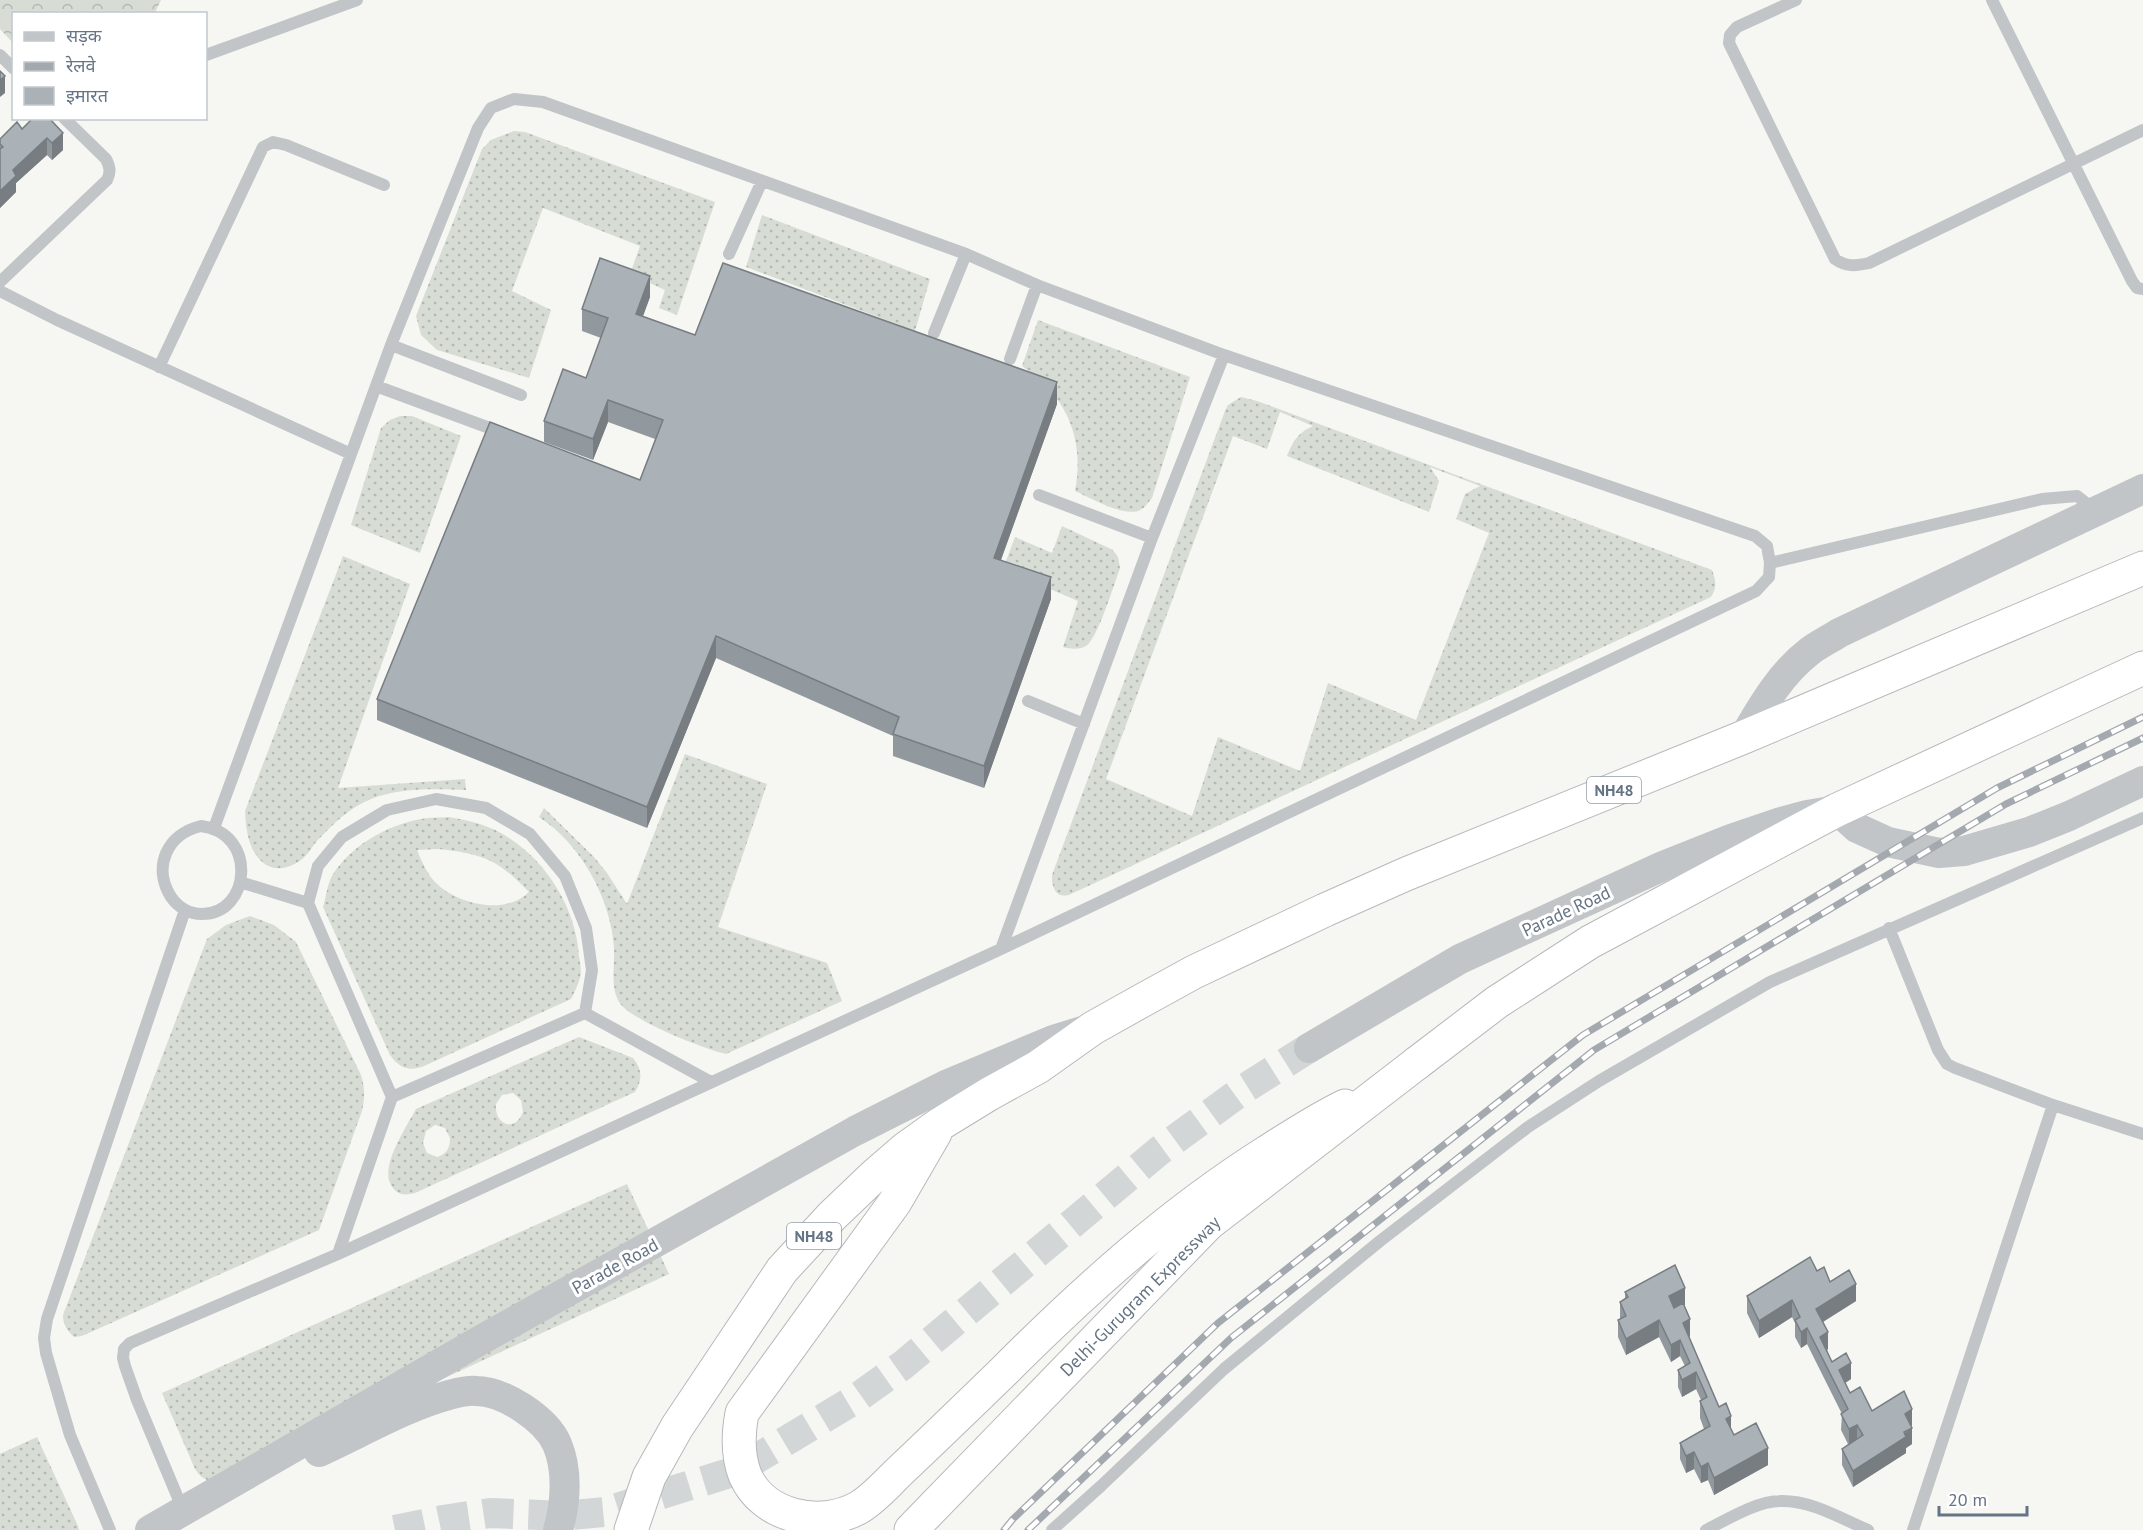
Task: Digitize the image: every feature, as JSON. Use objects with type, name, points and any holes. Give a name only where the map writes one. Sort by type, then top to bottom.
[{"type":"highway","name":"NH48","points":[[631,1530],[649,1477],[677,1427],[782,1270],[832,1216],[875,1175],[905,1149],[940,1124],[1038,1066],[1093,1028],[1194,972],[1335,906],[1406,874],[1744,738],[2143,568]]},
{"type":"highway","name":"Delhi-Gurugram Expressway","points":[[911,1530],[1208,1224],[1497,1002],[1590,942],[1837,810],[2143,668]]},
{"type":"highway","points":[[940,1124],[918,1166],[895,1202],[742,1413],[738,1435],[740,1458],[746,1476],[754,1490],[772,1506],[794,1516],[832,1517],[858,1509],[949,1425],[1054,1320],[1170,1220],[1204,1193],[1292,1136],[1333,1112],[1382,1089]]},
{"type":"street","points":[[1744,738],[1763,704],[1785,675],[1810,651],[1839,633],[2143,489]]},
{"type":"street","points":[[1837,810],[1857,828],[1888,842],[1939,853],[1964,851],[2029,832],[2143,781]]},
{"type":"street","name":"Parade Road","points":[[1310,1048],[1460,959],[1663,866],[1782,822],[1837,810]]},
{"type":"street","name":"Parade Road","points":[[150,1530],[479,1341],[855,1131],[948,1084],[1002,1060],[1053,1040],[1093,1028]]},
{"type":"street","points":[[215,1491],[315,1454],[408,1410],[439,1398],[476,1391],[497,1395],[520,1406],[544,1425],[557,1444],[564,1469],[562,1518],[558,1530]]},
{"type":"lane","points":[[207,55],[357,0]]},
{"type":"lane","points":[[1796,0],[1737,27],[1730,35],[1729,43],[1835,259],[1843,265],[1855,266],[1869,263],[2143,130]]},
{"type":"lane","points":[[1992,0],[2132,281],[2137,288],[2143,289]]},
{"type":"lane","points":[[12,56],[0,55],[12,67]]},
{"type":"lane","points":[[183,1510],[134,1392],[123,1358],[124,1349],[130,1342],[338,1254],[1001,949],[1756,591],[1769,577],[1770,563],[1767,546],[1755,536],[1224,355],[1037,285],[966,254],[543,102],[514,99],[491,108],[478,128],[391,345],[214,828]]},
{"type":"lane","points":[[0,282],[107,180],[110,174],[110,167],[106,159],[66,120]]},
{"type":"lane","points":[[159,367],[263,147],[273,142],[286,145],[384,185]]},
{"type":"lane","points":[[729,254],[762,181]]},
{"type":"lane","points":[[934,333],[966,254]]},
{"type":"lane","points":[[1010,359],[1037,285]]},
{"type":"lane","points":[[0,291],[57,320],[351,454]]},
{"type":"lane","points":[[391,345],[520,395]]},
{"type":"lane","points":[[1001,949],[1152,538],[1224,355]]},
{"type":"lane","points":[[376,386],[507,435]]},
{"type":"lane","points":[[1038,495],[1152,538]]},
{"type":"lane","points":[[1770,563],[2042,499],[2077,496],[2096,511]]},
{"type":"lane","points":[[1028,701],[1084,724]]},
{"type":"lane","points":[[338,1254],[392,1097],[308,903],[318,866],[342,837],[387,810],[436,799],[486,808],[531,834],[565,876],[586,928],[592,970],[585,1013]]},
{"type":"lane","points":[[1052,1530],[1224,1369],[1380,1241],[1528,1127],[1599,1081],[1760,987],[1889,928],[2143,818]]},
{"type":"lane","points":[[201,826],[214,828],[233,843],[239,855],[240,882],[228,904],[218,911],[196,914],[174,902],[163,876],[164,861],[169,848],[182,833],[201,826]]},
{"type":"lane","points":[[240,882],[308,903]]},
{"type":"lane","points":[[110,1530],[70,1435],[46,1353],[44,1338],[47,1319],[185,910]]},
{"type":"lane","points":[[1889,928],[1938,1050],[1947,1064],[2053,1105],[2143,1134]]},
{"type":"lane","points":[[585,1013],[711,1082]]},
{"type":"lane","points":[[392,1097],[585,1013]]},
{"type":"lane","points":[[1913,1530],[2053,1105]]},
{"type":"lane","points":[[1706,1530],[1754,1508],[1778,1501],[1808,1504],[1868,1530]]},
{"type":"green space","points":[[0,0],[161,0],[155,12],[12,12],[12,42],[0,29]]},
{"type":"green space","points":[[514,131],[525,132],[715,202],[677,315],[659,308],[665,290],[630,274],[640,246],[543,208],[512,291],[551,310],[529,378],[437,350],[421,335],[416,316],[482,149],[491,140]]},
{"type":"green space","points":[[762,215],[930,279],[915,331],[746,267]]},
{"type":"green space","points":[[1038,320],[1190,377],[1152,498],[1140,510],[1131,512],[1115,509],[1075,491],[1077,454],[1069,420],[1051,391],[1022,366]]},
{"type":"green space","points":[[1241,397],[1257,401],[1712,570],[1715,581],[1714,590],[1711,597],[1071,894],[1059,894],[1054,888],[1052,875],[1228,405]],"holes":[[[1280,412],[1313,426],[1297,438],[1287,456],[1429,512],[1439,481],[1430,467],[1480,486],[1465,494],[1456,519],[1489,533],[1416,720],[1328,683],[1300,771],[1218,737],[1192,816],[1106,779],[1233,436],[1267,449]]]},
{"type":"green space","points":[[400,416],[412,416],[461,436],[420,553],[351,525],[381,428],[390,420]]},
{"type":"green space","points":[[1062,526],[1113,550],[1118,557],[1120,568],[1095,633],[1086,646],[1077,649],[1063,647],[1078,601],[1003,569],[1015,537],[1052,553]]},
{"type":"green space","points":[[343,556],[410,584],[338,788],[465,779],[466,790],[430,789],[394,792],[371,799],[342,817],[299,861],[287,867],[274,868],[257,857],[247,832],[245,811]]},
{"type":"green space","points":[[685,754],[767,784],[718,927],[827,963],[842,1001],[726,1054],[685,1040],[652,1025],[637,1017],[619,1002],[614,983],[612,929],[600,892],[591,874],[568,842],[539,817],[544,808],[594,857],[627,904]]},
{"type":"green space","points":[[449,817],[489,827],[501,833],[517,843],[544,869],[564,901],[572,919],[577,937],[581,976],[571,999],[424,1066],[409,1069],[401,1066],[390,1055],[323,907],[332,876],[359,846],[395,826],[424,818]],"holes":[[[439,849],[468,853],[489,860],[508,872],[529,892],[507,904],[495,905],[481,904],[456,897],[436,883],[425,868],[417,850]]]},
{"type":"green space","points":[[250,916],[274,925],[296,942],[361,1075],[364,1093],[362,1111],[319,1230],[82,1336],[74,1337],[66,1327],[63,1315],[207,939],[226,925]]},
{"type":"green space","points":[[579,1037],[633,1058],[640,1074],[635,1092],[415,1193],[403,1194],[393,1188],[388,1171],[395,1149],[416,1109]],"holes":[[[513,1093],[521,1100],[523,1112],[515,1123],[506,1124],[498,1117],[496,1104],[502,1095]],[[435,1125],[445,1128],[450,1138],[447,1150],[437,1157],[427,1153],[423,1143],[426,1131]]]},
{"type":"green space","points":[[627,1184],[669,1274],[225,1480],[208,1480],[195,1469],[162,1393]]},
{"type":"green space","points":[[37,1437],[79,1530],[0,1530],[0,1454]]},
{"type":"building","points":[[31,120],[51,120],[63,133],[52,143],[47,138],[13,170],[16,176],[0,191],[0,149],[3,147],[0,139],[17,122],[22,129]]},
{"type":"building","points":[[600,258],[650,276],[636,314],[695,335],[723,263],[1057,382],[994,558],[1051,577],[984,766],[893,734],[899,717],[716,636],[647,807],[377,699],[490,422],[640,480],[663,420],[608,400],[593,439],[544,421],[563,369],[586,378],[608,318],[582,309]]},
{"type":"building","points":[[1810,1257],[1817,1271],[1824,1267],[1830,1282],[1849,1270],[1856,1284],[1816,1309],[1828,1332],[1820,1337],[1832,1362],[1846,1353],[1851,1363],[1839,1370],[1850,1393],[1860,1387],[1872,1411],[1904,1391],[1912,1409],[1905,1414],[1912,1428],[1904,1432],[1906,1437],[1853,1471],[1842,1449],[1863,1435],[1857,1425],[1849,1429],[1841,1414],[1848,1409],[1807,1328],[1801,1332],[1795,1320],[1800,1317],[1792,1300],[1759,1321],[1747,1296]]},
{"type":"building","points":[[1675,1265],[1685,1288],[1669,1296],[1674,1308],[1683,1303],[1690,1319],[1683,1323],[1719,1407],[1726,1403],[1731,1416],[1726,1419],[1734,1435],[1756,1423],[1768,1448],[1714,1478],[1708,1463],[1701,1467],[1694,1452],[1686,1456],[1680,1443],[1710,1426],[1700,1401],[1707,1397],[1696,1372],[1682,1380],[1678,1370],[1690,1363],[1680,1340],[1671,1345],[1659,1320],[1626,1339],[1618,1320],[1626,1316],[1620,1302],[1628,1297],[1625,1292]]},
{"type":"tunnel","points":[[395,1530],[490,1513],[562,1516],[604,1512],[736,1471],[854,1400],[903,1365],[1159,1151],[1247,1087],[1309,1048]]},
{"type":"railway","points":[[1004,1530],[1218,1323],[1583,1035],[1997,788],[2143,717]]},
{"type":"railway","points":[[1028,1530],[1231,1338],[1594,1050],[2006,804],[2143,738]]}]
